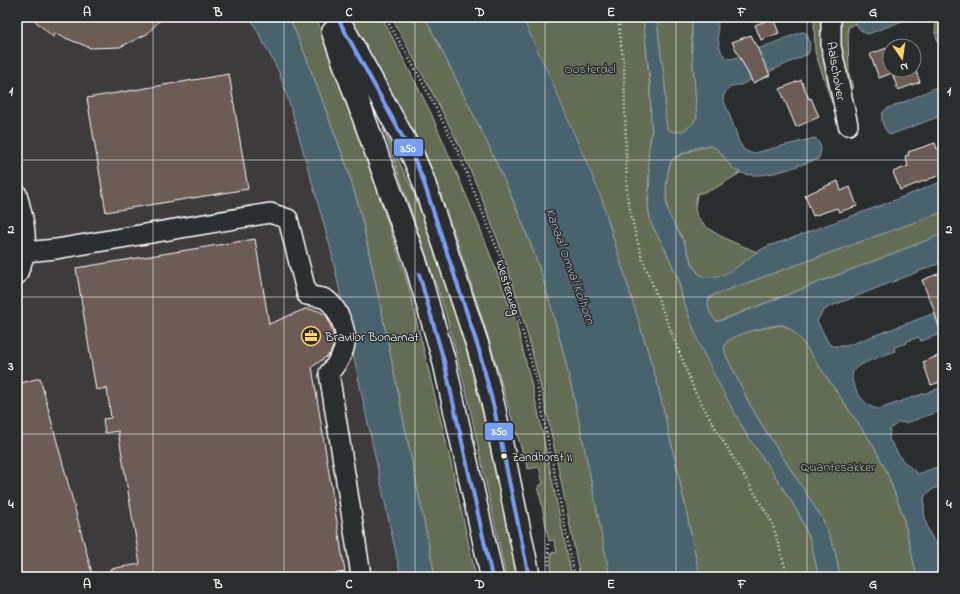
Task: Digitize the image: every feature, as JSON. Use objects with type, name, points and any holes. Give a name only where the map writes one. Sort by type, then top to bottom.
[{"type":"main road","points":[[327,17],[415,260],[444,361],[492,577]]},
{"type":"main road","points":[[337,17],[414,156],[422,177],[479,350],[539,574]]},
{"type":"street","name":"Aalscholver","points":[[831,17],[831,46],[848,125]]},
{"type":"street","points":[[17,194],[24,220],[25,252],[17,275]]},
{"type":"street","points":[[25,252],[56,249],[270,213],[288,220],[307,295],[324,298],[337,311],[344,326],[345,344],[338,363],[329,372],[361,575]]},
{"type":"path","name":"Westerweg","points":[[386,17],[417,72],[457,149],[502,261],[535,376],[575,577]]},
{"type":"path","points":[[618,17],[624,69],[628,195],[633,224],[642,258],[695,392],[772,522],[788,577]]},
{"type":"path","points":[[539,574],[548,544]]},
{"type":"shaded area","points":[[17,17],[304,17],[459,577],[17,577]]},
{"type":"green space","points":[[289,17],[316,17],[335,64],[351,110],[407,281],[449,454],[476,577],[435,577],[360,211],[347,167],[306,57]]},
{"type":"green space","points":[[350,17],[382,17],[430,111],[478,223],[516,322],[538,411],[572,577],[551,577],[551,553],[557,552],[554,540],[549,541],[538,486],[543,484],[539,467],[528,469],[487,333],[454,232],[412,131]]},
{"type":"green space","points":[[391,17],[425,17],[504,179],[531,245],[543,279],[563,352],[580,427],[610,577],[580,577],[543,396],[520,307],[506,263],[461,149]]},
{"type":"green space","name":"Oosterdel","points":[[506,17],[643,17],[652,125],[650,139],[648,206],[651,223],[678,278],[689,316],[721,388],[748,437],[774,474],[799,514],[810,539],[819,577],[700,577],[657,382],[606,214]]},
{"type":"green space","points":[[657,17],[692,17],[692,49],[697,117],[695,121],[685,130],[676,132],[667,129],[665,86]]},
{"type":"green space","points":[[824,17],[837,101],[832,103],[815,52],[814,20]]},
{"type":"green space","points":[[839,17],[855,17],[856,24],[848,27],[849,73],[853,88],[845,86],[840,67]]},
{"type":"green space","points":[[936,17],[943,17],[943,31],[935,33]]},
{"type":"green space","points":[[383,128],[413,191],[456,308],[481,405],[518,577],[506,577],[468,399],[445,311]]},
{"type":"green space","points":[[712,146],[717,149],[732,167],[740,173],[714,189],[697,194],[695,209],[698,217],[712,231],[757,252],[727,273],[720,276],[706,277],[697,272],[694,268],[683,239],[670,218],[667,205],[666,187],[668,170],[674,158],[697,149]]},
{"type":"green space","points":[[943,212],[943,234],[719,321],[716,321],[709,310],[709,299],[716,294]]},
{"type":"green space","name":"Quantesakker","points":[[782,325],[792,330],[802,341],[873,445],[886,470],[903,515],[917,577],[840,577],[835,550],[822,518],[760,422],[748,401],[725,352],[725,344],[735,337],[751,331]]},
{"type":"water","points":[[250,17],[289,17],[306,57],[347,167],[360,211],[383,318],[435,577],[401,577],[330,246],[293,115],[279,72]]},
{"type":"water","name":"Kanaal Omval Kolhorn","points":[[425,17],[522,17],[550,77],[601,197],[657,382],[700,577],[610,577],[572,390],[554,316],[543,279],[504,179]]},
{"type":"water","points":[[643,17],[657,17],[665,86],[666,124],[667,129],[676,132],[685,130],[695,121],[697,117],[692,49],[692,17],[718,17],[720,49],[727,58],[732,59],[803,32],[807,34],[809,42],[810,49],[808,54],[740,85],[732,87],[727,90],[723,98],[738,140],[744,150],[754,153],[815,138],[821,148],[818,159],[782,171],[763,175],[745,174],[737,171],[731,166],[717,149],[711,146],[703,146],[678,155],[670,164],[666,183],[667,208],[670,217],[683,240],[693,266],[700,275],[709,277],[724,274],[731,271],[767,246],[869,210],[943,181],[943,212],[716,294],[709,298],[708,304],[710,313],[716,321],[720,321],[943,234],[943,262],[829,307],[823,311],[817,321],[829,344],[834,346],[846,346],[943,310],[943,333],[921,341],[919,337],[894,347],[895,351],[860,365],[852,375],[853,384],[859,395],[867,404],[879,409],[943,387],[943,410],[906,423],[899,422],[890,429],[889,439],[902,460],[918,474],[943,465],[943,485],[933,489],[925,495],[924,501],[926,521],[930,534],[937,545],[943,545],[943,568],[942,571],[939,572],[940,577],[917,577],[903,515],[886,470],[873,445],[802,341],[791,329],[786,326],[772,326],[747,332],[733,338],[726,343],[724,349],[748,401],[760,422],[822,518],[835,550],[840,577],[819,577],[810,539],[799,514],[774,474],[748,437],[721,388],[699,344],[682,296],[678,278],[651,223],[648,206],[650,180],[648,155],[652,130],[650,83]]},
{"type":"water","points":[[855,17],[913,17],[868,34],[858,28]]},
{"type":"water","points":[[943,31],[943,56],[935,33]]},
{"type":"water","points":[[943,84],[943,115],[890,135],[882,122],[882,115],[884,111]]},
{"type":"building","points":[[31,17],[163,17],[147,34],[120,47],[91,48],[55,34],[53,37]]},
{"type":"building","points":[[773,18],[779,33],[761,40],[755,25]]},
{"type":"building","points":[[751,35],[770,75],[753,83],[732,42]]},
{"type":"building","points":[[882,50],[882,77],[879,78],[870,54]]},
{"type":"building","points":[[229,74],[248,189],[106,212],[87,98]]},
{"type":"building","points":[[894,78],[918,78],[920,82],[898,90]]},
{"type":"building","points":[[801,80],[819,117],[796,127],[780,89]]},
{"type":"building","points":[[935,143],[937,149],[943,149],[943,174],[900,190],[893,172],[908,166],[905,156],[909,155],[908,152]]},
{"type":"building","points":[[838,181],[841,191],[850,187],[857,206],[839,212],[837,208],[813,216],[805,195]]},
{"type":"building","points":[[255,239],[269,324],[305,309],[309,309],[319,311],[327,316],[333,333],[334,345],[330,354],[312,367],[345,572],[315,577],[110,577],[110,569],[140,564],[118,431],[105,433],[103,419],[111,418],[107,388],[96,390],[76,268]]},
{"type":"building","points":[[943,272],[943,326],[939,327],[931,301],[922,280]]},
{"type":"building","points":[[943,354],[943,381],[931,385],[923,362]]},
{"type":"building","points":[[40,378],[93,577],[17,577],[17,384]]},
{"type":"transit line","name":"350","points":[[337,17],[413,156],[422,177],[479,350],[494,408],[529,577]]},
{"type":"transit line","name":"350","points":[[419,274],[444,361],[492,577]]},
{"type":"place","name":"Bravilor Bonamat","points":[[311,336]]},
{"type":"place","name":"Zandhorst II","points":[[504,456]]}]
